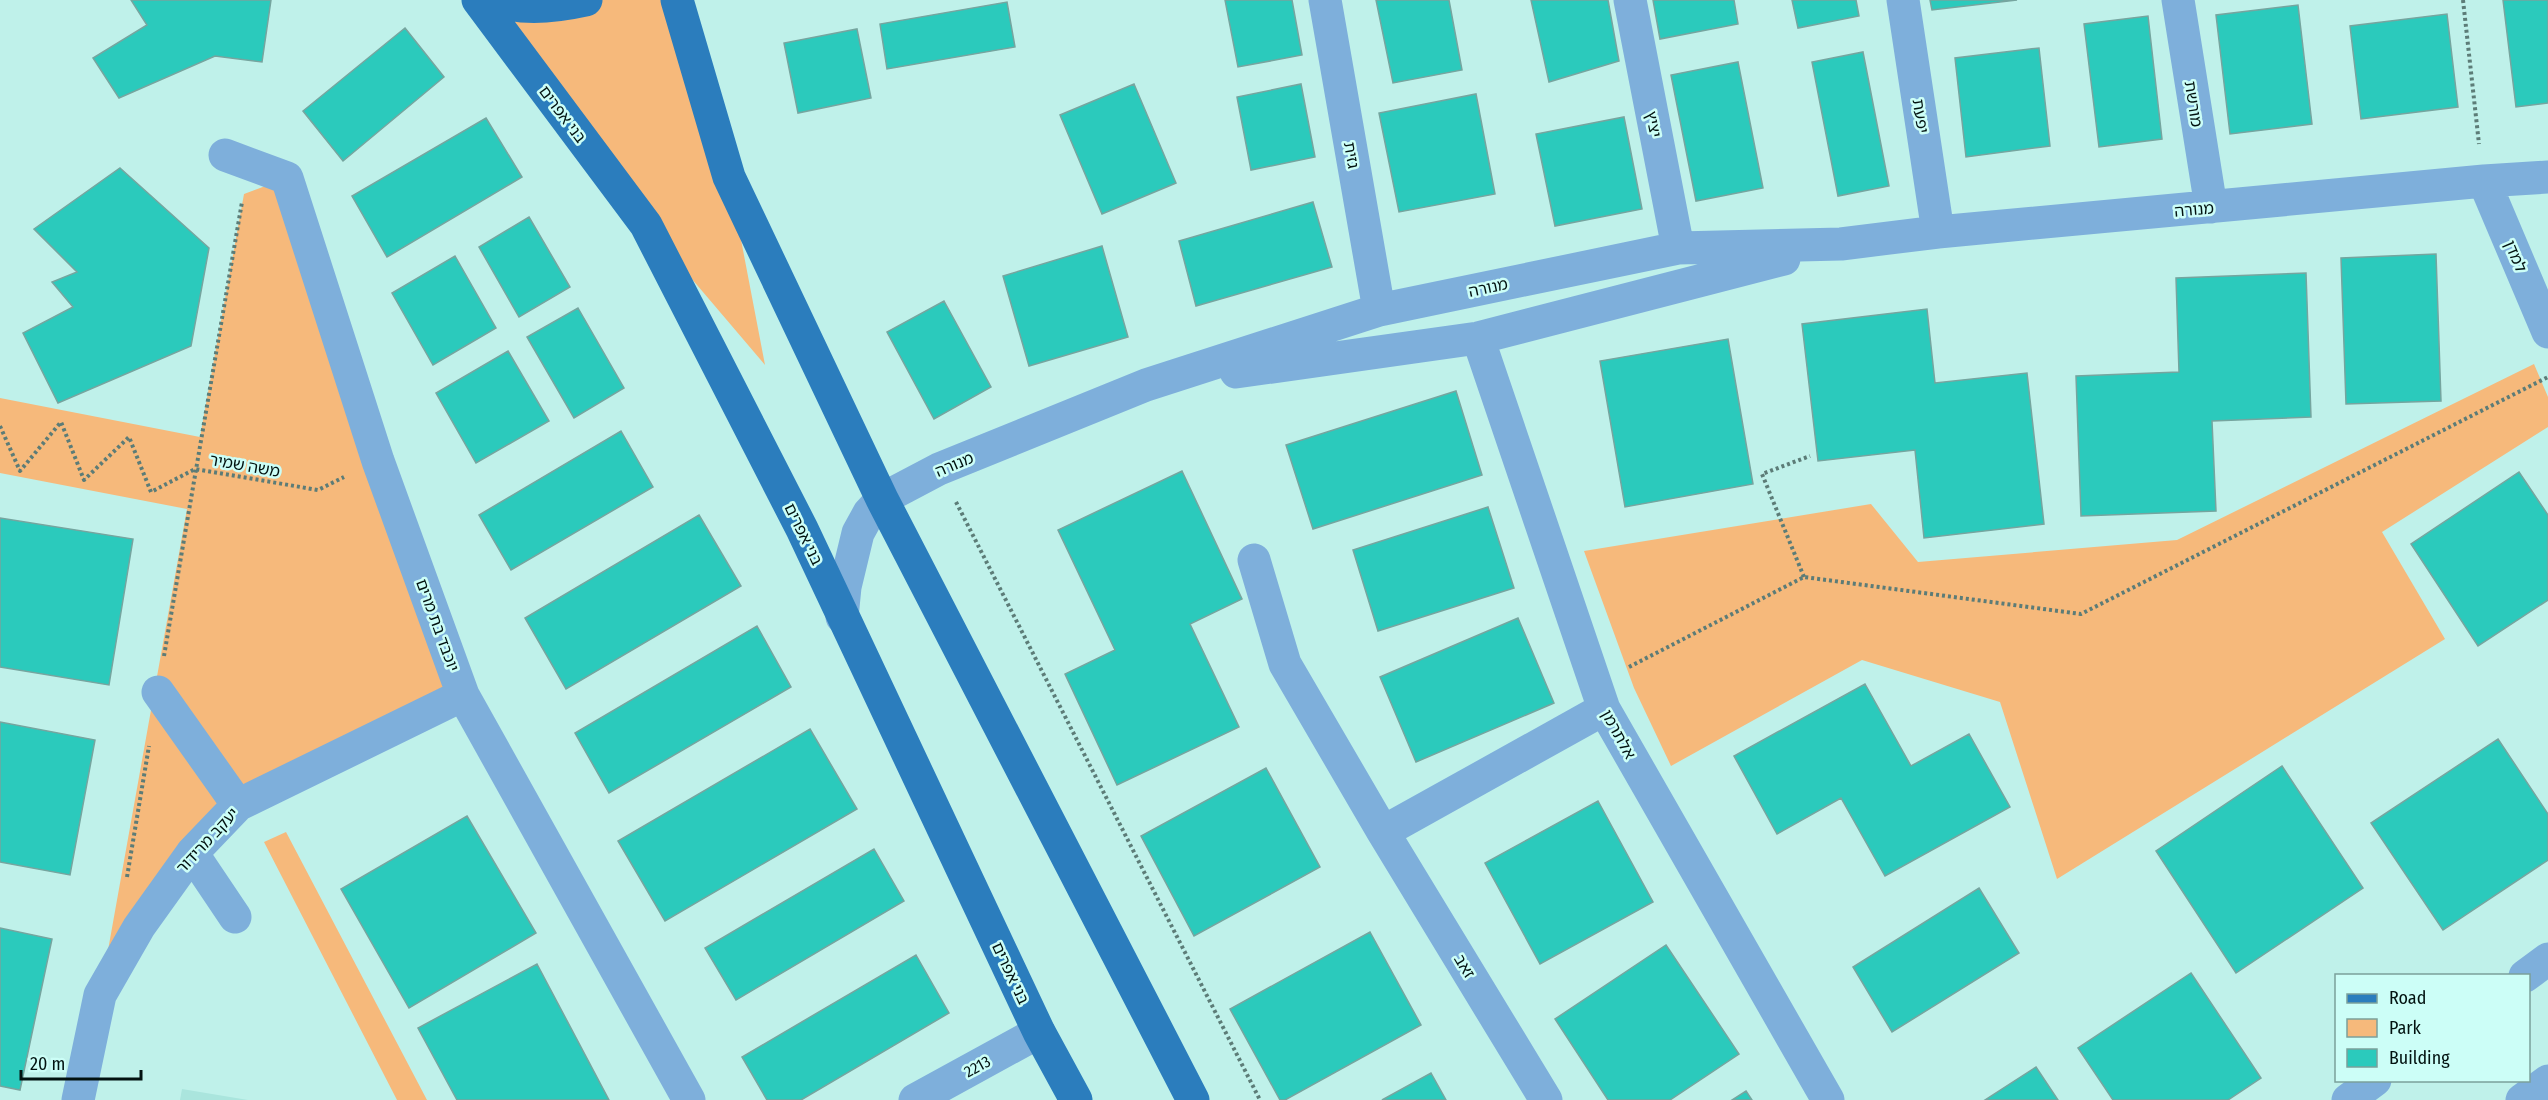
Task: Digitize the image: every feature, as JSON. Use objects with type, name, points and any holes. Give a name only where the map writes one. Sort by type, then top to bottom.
[{"type":"main road","name":"בני אפרים","points":[[478,0],[646,225],[797,518],[1039,1032],[1076,1100]]},
{"type":"main road","points":[[496,0],[508,5],[567,4],[586,0]]},
{"type":"main road","points":[[677,0],[729,177],[882,499],[1193,1100]]},
{"type":"street","name":"גזית","points":[[1325,0],[1379,310]]},
{"type":"street","name":"יציץ","points":[[1630,0],[1678,248]]},
{"type":"street","name":"יפעת","points":[[1903,0],[1938,232]]},
{"type":"street","name":"מורשת","points":[[2178,0],[2211,207]]},
{"type":"street","points":[[225,155],[287,178]]},
{"type":"street","name":"מנורה","points":[[842,617],[845,587],[858,533],[869,513],[882,499],[939,469],[1146,385],[1379,310],[1678,248],[1841,244],[1938,232],[2548,177]]},
{"type":"street","name":"יוכבד בת מרים","points":[[287,178],[378,461],[463,695],[688,1100]]},
{"type":"street","name":"למדן","points":[[2484,181],[2548,332]]},
{"type":"street","name":"מנורה","points":[[1146,385],[1478,338],[1841,244]]},
{"type":"street","name":"אלתרמן","points":[[1478,338],[1600,697],[1828,1100]]},
{"type":"street","name":"זאב","points":[[1254,560],[1285,664],[1383,832],[1546,1100]]},
{"type":"street","points":[[158,692],[238,805]]},
{"type":"street","name":"יעקב מרידור","points":[[78,1100],[100,995],[139,927],[192,853],[238,805],[463,695]]},
{"type":"street","points":[[1383,832],[1600,697]]},
{"type":"street","points":[[192,853],[235,917]]},
{"type":"street","points":[[2526,974],[2548,959]]},
{"type":"street","name":"2213","points":[[915,1100],[1039,1032]]},
{"type":"street","points":[[2522,1100],[2548,1081]]},
{"type":"street","points":[[2348,1100],[2372,1082]]},
{"type":"path","points":[[2463,0],[2484,181]]},
{"type":"path","points":[[127,880],[195,469],[244,194],[287,178]]},
{"type":"path","points":[[1600,697],[1804,577],[2081,614],[2548,377]]},
{"type":"path","name":"משה שמיר","points":[[0,426],[20,471],[61,422],[84,480],[129,437],[151,492],[195,469],[318,490],[378,461]]},
{"type":"path","points":[[1804,577],[1762,474],[1810,456]]},
{"type":"path","points":[[939,469],[1260,1100]]},
{"type":"shaded area","points":[[182,1089],[248,1100],[180,1100]]},
{"type":"green space","points":[[496,0],[677,0],[729,177],[765,365],[646,225]]},
{"type":"green space","points":[[287,178],[463,695],[233,798],[100,995],[187,509],[0,473],[0,398],[200,437],[244,194]]},
{"type":"green space","points":[[2534,364],[2548,397],[2548,427],[2382,532],[2445,639],[2057,879],[2000,702],[1862,660],[1671,766],[1634,688],[1584,551],[1871,504],[1918,562],[2177,540]]},
{"type":"green space","points":[[286,832],[427,1100],[397,1100],[264,842]]},
{"type":"building","points":[[131,0],[271,0],[262,62],[215,56],[119,98],[93,58],[147,25]]},
{"type":"building","points":[[1225,0],[1292,0],[1302,55],[1238,67]]},
{"type":"building","points":[[1376,0],[1449,0],[1462,70],[1393,83]]},
{"type":"building","points":[[1531,0],[1608,0],[1619,61],[1549,82]]},
{"type":"building","points":[[1653,0],[1734,0],[1738,24],[1660,39]]},
{"type":"building","points":[[1792,0],[1856,0],[1859,16],[1798,28]]},
{"type":"building","points":[[1930,0],[2017,0],[1932,10]]},
{"type":"building","points":[[2503,0],[2548,0],[2548,103],[2516,107]]},
{"type":"building","points":[[1007,2],[1015,47],[887,69],[880,24]]},
{"type":"building","points":[[2298,5],[2312,124],[2230,134],[2216,15]]},
{"type":"building","points":[[2447,14],[2458,107],[2361,119],[2350,26]]},
{"type":"building","points":[[2148,16],[2162,139],[2099,147],[2084,24]]},
{"type":"building","points":[[405,28],[444,77],[343,161],[303,111]]},
{"type":"building","points":[[857,29],[871,98],[798,113],[784,43]]},
{"type":"building","points":[[2039,48],[2050,146],[1966,157],[1955,58]]},
{"type":"building","points":[[1863,52],[1889,186],[1838,196],[1812,62]]},
{"type":"building","points":[[1738,62],[1763,188],[1696,201],[1671,75]]},
{"type":"building","points":[[1134,84],[1176,183],[1102,214],[1060,115]]},
{"type":"building","points":[[1301,84],[1315,157],[1251,170],[1237,97]]},
{"type":"building","points":[[1476,94],[1495,194],[1399,212],[1379,113]]},
{"type":"building","points":[[1624,117],[1642,209],[1555,226],[1536,134]]},
{"type":"building","points":[[486,118],[522,177],[387,257],[352,196]]},
{"type":"building","points":[[120,168],[209,248],[191,346],[58,403],[23,333],[73,307],[52,282],[77,272],[34,229]]},
{"type":"building","points":[[1313,202],[1332,267],[1196,306],[1179,241]]},
{"type":"building","points":[[529,217],[570,287],[519,317],[479,247]]},
{"type":"building","points":[[1102,246],[1128,337],[1029,366],[1003,276]]},
{"type":"building","points":[[2436,254],[2441,401],[2346,404],[2341,258]]},
{"type":"building","points":[[455,256],[496,328],[433,365],[392,293]]},
{"type":"building","points":[[2306,273],[2311,417],[2212,421],[2216,511],[2081,516],[2076,376],[2179,372],[2176,278]]},
{"type":"building","points":[[944,301],[991,387],[934,419],[887,332]]},
{"type":"building","points":[[578,308],[624,388],[574,418],[527,337]]},
{"type":"building","points":[[1927,309],[1935,383],[2027,373],[2044,524],[1924,538],[1915,450],[1818,461],[1802,324]]},
{"type":"building","points":[[1728,339],[1753,484],[1625,507],[1600,361]]},
{"type":"building","points":[[508,351],[549,421],[476,463],[436,393]]},
{"type":"building","points":[[1456,391],[1482,475],[1313,529],[1286,445]]},
{"type":"building","points":[[621,431],[653,487],[511,570],[479,515]]},
{"type":"building","points":[[1182,471],[1242,599],[1190,624],[1239,727],[1117,785],[1065,674],[1115,650],[1058,530]]},
{"type":"building","points":[[2519,472],[2548,515],[2548,600],[2478,646],[2411,544]]},
{"type":"building","points":[[1488,507],[1514,588],[1378,631],[1353,550]]},
{"type":"building","points":[[699,515],[741,586],[566,689],[525,618]]},
{"type":"building","points":[[0,518],[133,539],[109,685],[0,667]]},
{"type":"building","points":[[1518,618],[1554,703],[1416,762],[1380,677]]},
{"type":"building","points":[[757,626],[791,687],[609,793],[575,733]]},
{"type":"building","points":[[1865,684],[1911,766],[1969,734],[2010,807],[1885,876],[1841,798],[1777,834],[1734,756]]},
{"type":"building","points":[[0,722],[95,740],[70,875],[0,862]]},
{"type":"building","points":[[810,729],[857,809],[665,921],[618,841]]},
{"type":"building","points":[[2498,739],[2548,814],[2548,860],[2443,930],[2371,823]]},
{"type":"building","points":[[2282,766],[2363,888],[2236,973],[2156,851]]},
{"type":"building","points":[[1266,768],[1320,867],[1194,936],[1141,836]]},
{"type":"building","points":[[1598,801],[1653,902],[1540,964],[1485,863]]},
{"type":"building","points":[[467,816],[536,933],[409,1008],[341,889]]},
{"type":"building","points":[[874,849],[904,901],[736,1000],[705,948]]},
{"type":"building","points":[[1979,888],[2019,953],[1892,1032],[1853,967]]},
{"type":"building","points":[[0,928],[52,939],[20,1090],[0,1086]]},
{"type":"building","points":[[1370,932],[1421,1025],[1285,1100],[1280,1100],[1230,1009]]},
{"type":"building","points":[[1666,945],[1739,1054],[1670,1100],[1608,1100],[1555,1019]]},
{"type":"building","points":[[916,955],[949,1013],[801,1100],[767,1100],[742,1057]]},
{"type":"building","points":[[537,964],[609,1100],[457,1100],[418,1028]]},
{"type":"building","points":[[2191,973],[2261,1078],[2228,1100],[2113,1100],[2078,1048]]},
{"type":"building","points":[[2036,1067],[2058,1100],[1985,1100]]},
{"type":"building","points":[[1431,1073],[1446,1100],[1382,1100]]},
{"type":"building","points":[[1746,1091],[1752,1100],[1732,1100]]}]
